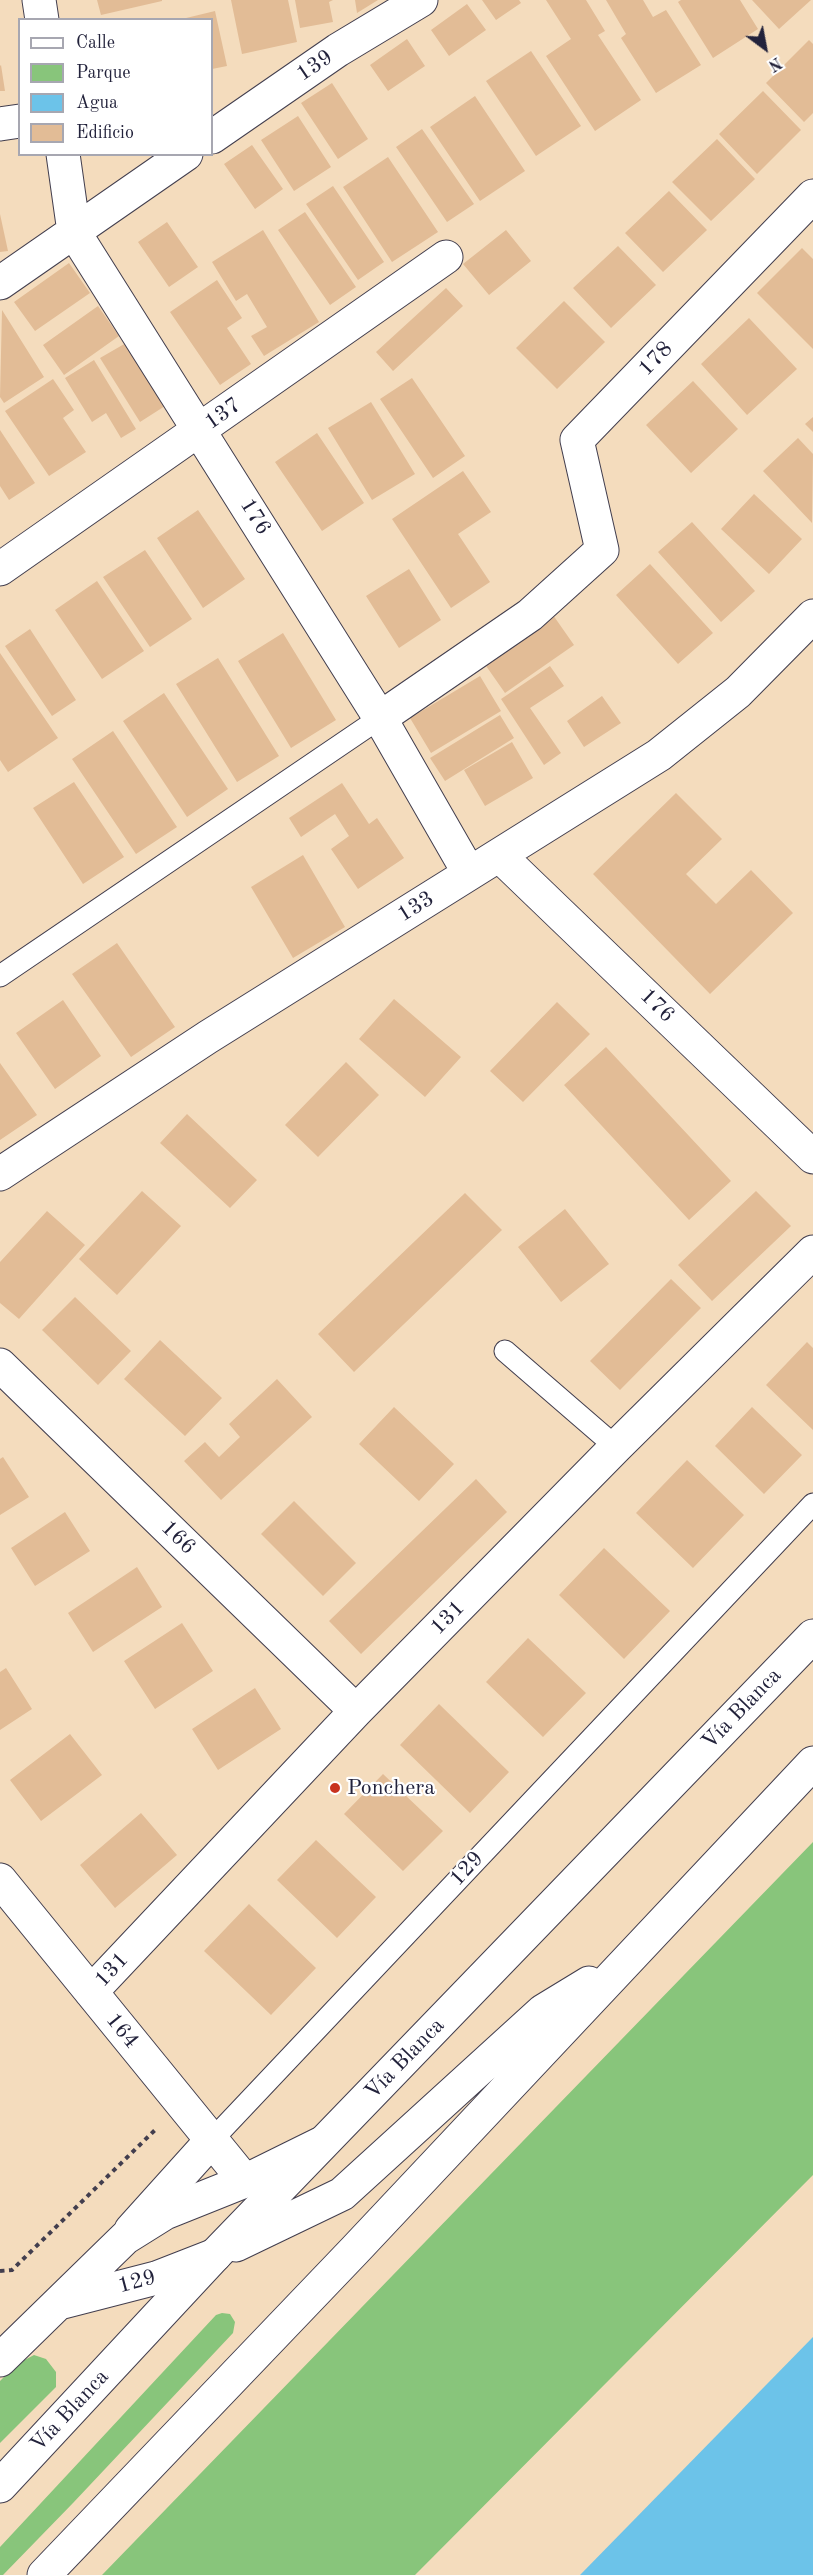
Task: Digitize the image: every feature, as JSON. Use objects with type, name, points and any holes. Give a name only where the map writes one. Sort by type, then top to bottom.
[{"type":"main road","points":[[39,0],[42,18]]},
{"type":"main road","name":"139","points":[[213,136],[339,50],[421,0]]},
{"type":"main road","points":[[0,123],[18,121]]},
{"type":"main road","name":"176","points":[[63,156],[74,232],[380,718],[469,873]]},
{"type":"main road","points":[[0,283],[183,156]]},
{"type":"main road","name":"178","points":[[380,718],[530,615],[602,550],[577,440],[813,196]]},
{"type":"main road","name":"137","points":[[0,569],[446,257]]},
{"type":"main road","name":"133","points":[[0,1174],[208,1037],[659,755],[738,692],[813,616]]},
{"type":"main road","name":"176","points":[[500,856],[813,1157]]},
{"type":"main road","name":"131","points":[[91,1992],[356,1711],[616,1447],[813,1252]]},
{"type":"main road","name":"166","points":[[0,1365],[356,1711]]},
{"type":"main road","name":"Vía Blanca","points":[[0,2486],[215,2254],[813,1636]]},
{"type":"main road","points":[[44,2575],[355,2250],[813,1763]]},
{"type":"main road","name":"164","points":[[0,1881],[245,2181]]},
{"type":"main road","name":"129","points":[[57,2304],[156,2278],[215,2254],[342,2194],[543,2011],[629,1958]]},
{"type":"main road","name":"129","points":[[0,2360],[125,2238],[212,2140]]},
{"type":"main road","name":"129","points":[[125,2238],[165,2213],[245,2181],[325,2142]]},
{"type":"lane","points":[[0,976],[380,718]]},
{"type":"lane","points":[[505,1351],[616,1447]]},
{"type":"lane","name":"129","points":[[212,2140],[813,1504]]},
{"type":"path","points":[[0,2271],[12,2270],[181,2105]]},
{"type":"green space","points":[[813,1842],[813,2175],[415,2575],[102,2575]]},
{"type":"green space","points":[[230,2314],[235,2322],[233,2333],[73,2503],[3,2575],[0,2575],[0,2547],[216,2315]]},
{"type":"green space","points":[[34,2355],[46,2359],[56,2372],[56,2387],[0,2443],[0,2381],[17,2364]]},
{"type":"water","points":[[813,2337],[813,2575],[580,2575]]},
{"type":"building","points":[[97,0],[162,0],[162,1],[101,15]]},
{"type":"building","points":[[231,0],[288,0],[297,42],[242,54]]},
{"type":"building","points":[[295,0],[333,0],[329,2],[333,22],[300,28]]},
{"type":"building","points":[[355,0],[378,0],[357,13]]},
{"type":"building","points":[[482,0],[519,0],[521,3],[496,20]]},
{"type":"building","points":[[546,0],[586,0],[605,31],[598,35],[641,100],[595,131],[546,56],[571,39]]},
{"type":"building","points":[[606,0],[643,0],[653,17],[666,10],[701,65],[656,93],[621,38],[626,34]]},
{"type":"building","points":[[681,0],[740,0],[758,29],[713,58],[678,2]]},
{"type":"building","points":[[752,0],[811,0],[779,29]]},
{"type":"building","points":[[467,4],[486,30],[449,56],[431,30]]},
{"type":"building","points":[[215,11],[227,66],[213,69],[213,18],[186,18]]},
{"type":"building","points":[[407,39],[425,66],[388,91],[370,65]]},
{"type":"building","points":[[809,40],[813,44],[813,113],[804,122],[766,83]]},
{"type":"building","points":[[531,51],[581,126],[536,156],[486,81]]},
{"type":"building","points":[[1,65],[5,91],[0,91]]},
{"type":"building","points":[[332,83],[368,139],[338,159],[301,103]]},
{"type":"building","points":[[763,91],[801,130],[757,174],[719,134]]},
{"type":"building","points":[[475,96],[525,171],[480,201],[430,127]]},
{"type":"building","points":[[298,116],[331,167],[294,191],[261,140]]},
{"type":"building","points":[[422,129],[474,204],[447,222],[396,147]]},
{"type":"building","points":[[717,139],[755,179],[711,221],[672,182]]},
{"type":"building","points":[[252,145],[283,189],[255,209],[224,164]]},
{"type":"building","points":[[388,157],[438,232],[392,262],[343,187]]},
{"type":"building","points":[[333,186],[384,262],[358,280],[306,204]]},
{"type":"building","points":[[669,191],[707,230],[663,272],[625,233]]},
{"type":"building","points":[[305,212],[356,287],[330,305],[278,230]]},
{"type":"building","points":[[0,214],[8,251],[0,252]]},
{"type":"building","points":[[167,222],[198,267],[169,287],[138,242]]},
{"type":"building","points":[[263,230],[319,322],[264,356],[251,336],[267,327],[247,294],[236,301],[212,262]]},
{"type":"building","points":[[506,230],[531,261],[489,295],[463,264]]},
{"type":"building","points":[[618,246],[656,285],[611,328],[573,288]]},
{"type":"building","points":[[802,248],[813,259],[813,349],[757,293]]},
{"type":"building","points":[[69,263],[90,293],[35,331],[14,302]]},
{"type":"building","points":[[217,280],[242,318],[227,328],[251,364],[220,385],[170,312]]},
{"type":"building","points":[[446,288],[463,306],[393,371],[376,352]]},
{"type":"building","points":[[564,301],[605,342],[557,389],[516,348]]},
{"type":"building","points":[[98,306],[119,336],[64,375],[43,345]]},
{"type":"building","points":[[2,310],[44,377],[4,403],[0,397]]},
{"type":"building","points":[[749,318],[797,369],[747,415],[701,364]]},
{"type":"building","points":[[126,343],[165,406],[140,422],[100,358]]},
{"type":"building","points":[[94,360],[136,429],[121,438],[106,413],[92,422],[65,378]]},
{"type":"building","points":[[412,378],[465,456],[433,478],[380,399]]},
{"type":"building","points":[[53,379],[74,410],[63,418],[86,452],[49,476],[5,411]]},
{"type":"building","points":[[693,381],[738,429],[691,473],[646,425]]},
{"type":"building","points":[[371,402],[415,474],[372,500],[328,428]]},
{"type":"building","points":[[813,417],[813,432],[805,424]]},
{"type":"building","points":[[0,430],[35,483],[9,500],[0,486]]},
{"type":"building","points":[[317,433],[364,503],[322,531],[275,462]]},
{"type":"building","points":[[798,438],[813,454],[812,523],[763,471]]},
{"type":"building","points":[[463,471],[491,512],[458,534],[490,582],[451,608],[392,519]]},
{"type":"building","points":[[754,494],[802,539],[769,574],[721,529]]},
{"type":"building","points":[[198,510],[245,579],[203,608],[157,538]]},
{"type":"building","points":[[692,522],[755,591],[721,622],[658,552]]},
{"type":"building","points":[[145,550],[192,619],[150,647],[103,577]]},
{"type":"building","points":[[650,564],[713,633],[678,664],[616,595]]},
{"type":"building","points":[[409,569],[441,620],[399,648],[366,596]]},
{"type":"building","points":[[97,581],[144,651],[102,679],[55,610]]},
{"type":"building","points":[[553,615],[574,645],[505,693],[484,663]]},
{"type":"building","points":[[30,629],[76,700],[52,716],[5,646]]},
{"type":"building","points":[[283,633],[336,720],[291,748],[238,661]]},
{"type":"building","points":[[0,653],[58,738],[8,772],[0,760]]},
{"type":"building","points":[[218,658],[279,756],[237,782],[176,684]]},
{"type":"building","points":[[550,666],[564,686],[530,708],[561,753],[544,765],[501,699]]},
{"type":"building","points":[[480,676],[501,711],[431,753],[410,718]]},
{"type":"building","points":[[164,693],[228,789],[187,817],[123,721]]},
{"type":"building","points":[[602,696],[621,723],[584,747],[567,721]]},
{"type":"building","points":[[500,715],[514,738],[445,781],[430,758]]},
{"type":"building","points":[[113,731],[177,827],[136,854],[72,759]]},
{"type":"building","points":[[512,742],[533,778],[485,806],[464,770]]},
{"type":"building","points":[[74,782],[124,857],[83,884],[33,808]]},
{"type":"building","points":[[342,783],[369,824],[377,818],[404,858],[358,889],[331,849],[349,836],[335,814],[301,837],[289,818]]},
{"type":"building","points":[[676,793],[722,839],[686,874],[716,904],[751,870],[793,913],[710,994],[593,874]]},
{"type":"building","points":[[303,855],[345,927],[293,958],[251,887]]},
{"type":"building","points":[[117,943],[175,1027],[131,1057],[72,974]]},
{"type":"building","points":[[394,999],[461,1057],[425,1097],[359,1039]]},
{"type":"building","points":[[63,1000],[101,1056],[55,1089],[16,1033]]},
{"type":"building","points":[[557,1002],[590,1034],[523,1102],[490,1071]]},
{"type":"building","points":[[606,1047],[731,1181],[689,1220],[564,1085]]},
{"type":"building","points":[[346,1062],[379,1095],[318,1157],[285,1125]]},
{"type":"building","points":[[0,1063],[37,1115],[0,1140]]},
{"type":"building","points":[[187,1114],[257,1180],[230,1208],[160,1143]]},
{"type":"building","points":[[142,1191],[181,1226],[117,1295],[79,1259]]},
{"type":"building","points":[[756,1191],[791,1226],[712,1301],[678,1265]]},
{"type":"building","points":[[465,1193],[502,1230],[354,1372],[318,1334]]},
{"type":"building","points":[[565,1209],[609,1264],[561,1302],[518,1247]]},
{"type":"building","points":[[47,1211],[85,1245],[19,1319],[0,1303],[0,1262]]},
{"type":"building","points":[[671,1279],[701,1308],[620,1390],[590,1361]]},
{"type":"building","points":[[75,1297],[131,1351],[98,1385],[42,1330]]},
{"type":"building","points":[[160,1340],[222,1398],[185,1436],[124,1379]]},
{"type":"building","points":[[807,1342],[813,1348],[813,1430],[766,1385]]},
{"type":"building","points":[[277,1379],[312,1417],[221,1500],[184,1461],[205,1442],[219,1457],[240,1437],[229,1424]]},
{"type":"building","points":[[394,1407],[454,1464],[419,1501],[359,1444]]},
{"type":"building","points":[[752,1407],[802,1455],[764,1494],[715,1446]]},
{"type":"building","points":[[3,1457],[29,1497],[0,1515],[0,1459]]},
{"type":"building","points":[[687,1460],[744,1515],[693,1568],[636,1513]]},
{"type":"building","points":[[476,1479],[507,1512],[361,1654],[329,1621]]},
{"type":"building","points":[[294,1501],[356,1563],[323,1596],[261,1534]]},
{"type":"building","points":[[65,1512],[90,1551],[35,1586],[11,1548]]},
{"type":"building","points":[[604,1548],[670,1611],[624,1659],[559,1595]]},
{"type":"building","points":[[137,1567],[162,1607],[93,1652],[68,1613]]},
{"type":"building","points":[[182,1623],[213,1671],[155,1709],[124,1661]]},
{"type":"building","points":[[528,1638],[586,1693],[543,1737],[486,1682]]},
{"type":"building","points":[[6,1668],[32,1709],[0,1730],[0,1672]]},
{"type":"building","points":[[255,1688],[281,1729],[218,1770],[192,1729]]},
{"type":"building","points":[[439,1704],[509,1772],[470,1813],[400,1745]]},
{"type":"building","points":[[70,1734],[102,1775],[41,1821],[10,1780]]},
{"type":"building","points":[[383,1774],[443,1831],[403,1871],[344,1814]]},
{"type":"building","points":[[141,1813],[177,1855],[115,1908],[80,1865]]},
{"type":"building","points":[[316,1840],[376,1897],[337,1938],[277,1880]]},
{"type":"building","points":[[249,1904],[316,1968],[271,2015],[204,1951]]},
{"type":"place","name":"Ponchera","points":[[335,1788]]}]
